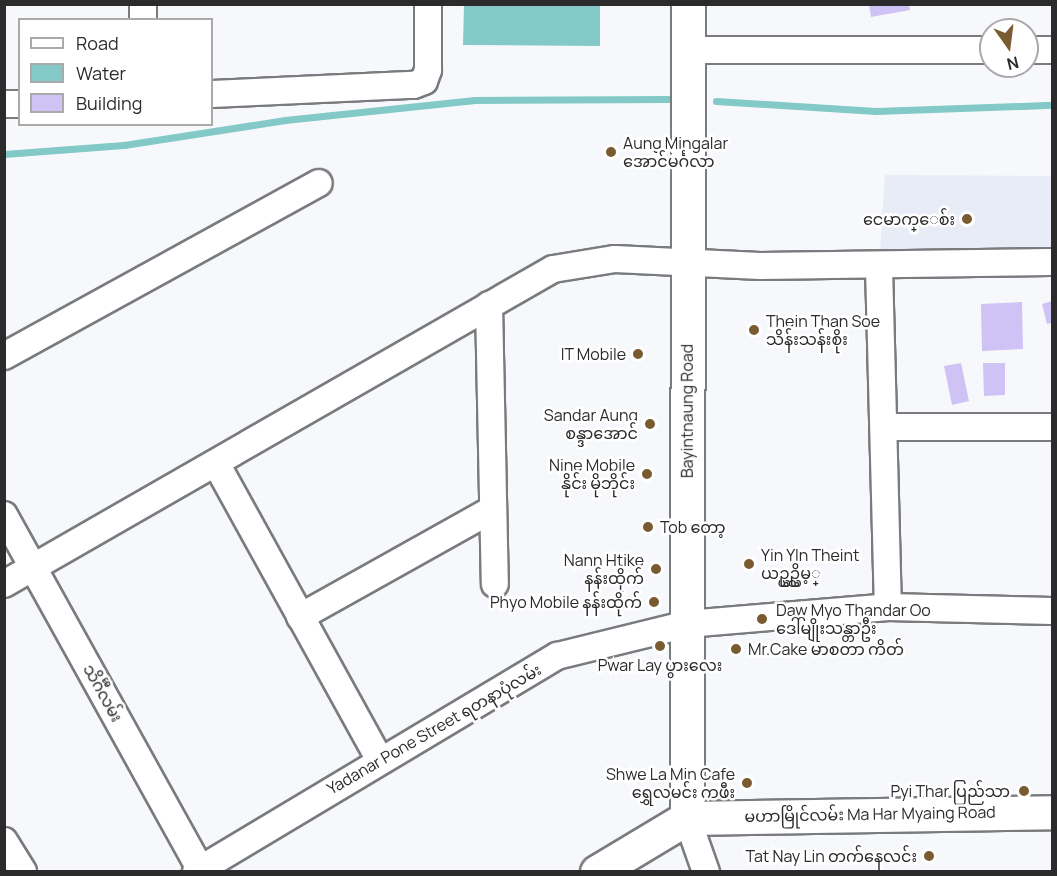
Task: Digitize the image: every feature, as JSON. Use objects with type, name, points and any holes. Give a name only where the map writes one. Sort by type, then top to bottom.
[{"type":"street","points":[[213,94],[414,85],[424,81],[428,70],[428,4]]},
{"type":"street","name":"Bayintnaung Road","points":[[687,818],[688,4]]},
{"type":"street","points":[[688,50],[979,50]]},
{"type":"street","points":[[4,356],[319,183]]},
{"type":"street","points":[[4,584],[217,465],[553,269],[615,259],[686,264],[879,267],[1053,262]]},
{"type":"street","points":[[879,267],[886,427],[888,607]]},
{"type":"street","points":[[489,305],[495,584]]},
{"type":"street","points":[[886,427],[1053,428]]},
{"type":"street","points":[[217,465],[380,760]]},
{"type":"street","points":[[300,617],[492,509]]},
{"type":"street","name":"သိင်္ဂီလမ်း","points":[[4,516],[200,871]]},
{"type":"street","name":"Yadanar Pone Street ရတနာပုံလမ်း","points":[[200,871],[380,760],[557,656],[687,624],[888,607],[1053,611]]},
{"type":"street","name":"မဟာမြိုင်လမ်း Ma Har Myaing Road","points":[[687,818],[1053,812]]},
{"type":"street","points":[[597,872],[687,818],[706,872]]},
{"type":"street","points":[[4,841],[23,872]]},
{"type":"shaded area","name":"ငေမာက္ေစ်း","points":[[885,175],[1052,176],[1052,262],[879,267]]},
{"type":"water","points":[[464,5],[600,5],[600,46],[463,45]]},
{"type":"building","points":[[869,4],[909,4],[910,10],[871,17]]},
{"type":"building","points":[[1052,301],[1052,323],[1047,324],[1042,304]]},
{"type":"building","points":[[1022,302],[1023,349],[982,351],[981,304]]},
{"type":"building","points":[[961,363],[969,401],[952,405],[944,366]]},
{"type":"building","points":[[983,363],[1005,363],[1005,395],[984,396]]},
{"type":"waterway","points":[[4,154],[124,145],[285,120],[475,100],[670,99]]},
{"type":"waterway","points":[[716,101],[876,111],[1052,105]]},
{"type":"place","name":"Aung Mingalar အောင်မင်္ဂလာ","points":[[611,152]]},
{"type":"place","name":"ငေမာက္ေစ်း","points":[[967,219]]},
{"type":"place","name":"Thein Than Soe သိန်းသန်းစိုး","points":[[754,330]]},
{"type":"place","name":"IT Mobile","points":[[638,354]]},
{"type":"place","name":"Sandar Aung စန္ဒာအောင်","points":[[650,424]]},
{"type":"place","name":"Nine Mobile နိုင်း မိုဘိုင်း","points":[[647,474]]},
{"type":"place","name":"Tob တော့","points":[[648,527]]},
{"type":"place","name":"Yin YIn Theint ယဥ္ယဥ္သိမ့္","points":[[749,564]]},
{"type":"place","name":"Nann Htike နန်းထိုက်","points":[[656,569]]},
{"type":"place","name":"Phyo Mobile နန်းထိုက်","points":[[654,602]]},
{"type":"place","name":"Daw Myo Thandar Oo ဒေါ်မျိုးသန္တာဦး","points":[[762,619]]},
{"type":"place","name":"Pwar Lay ပွားလေး","points":[[660,646]]},
{"type":"place","name":"Mr.Cake မာစတာ ကိတ်","points":[[736,649]]},
{"type":"place","name":"Shwe La Min Cafe ရွှေလမင်း ကဖီး","points":[[747,783]]},
{"type":"place","name":"Pyi Thar ပြည်သာ","points":[[1024,791]]},
{"type":"place","name":"Tat Nay Lin တက်နေလင်း","points":[[929,856]]}]
